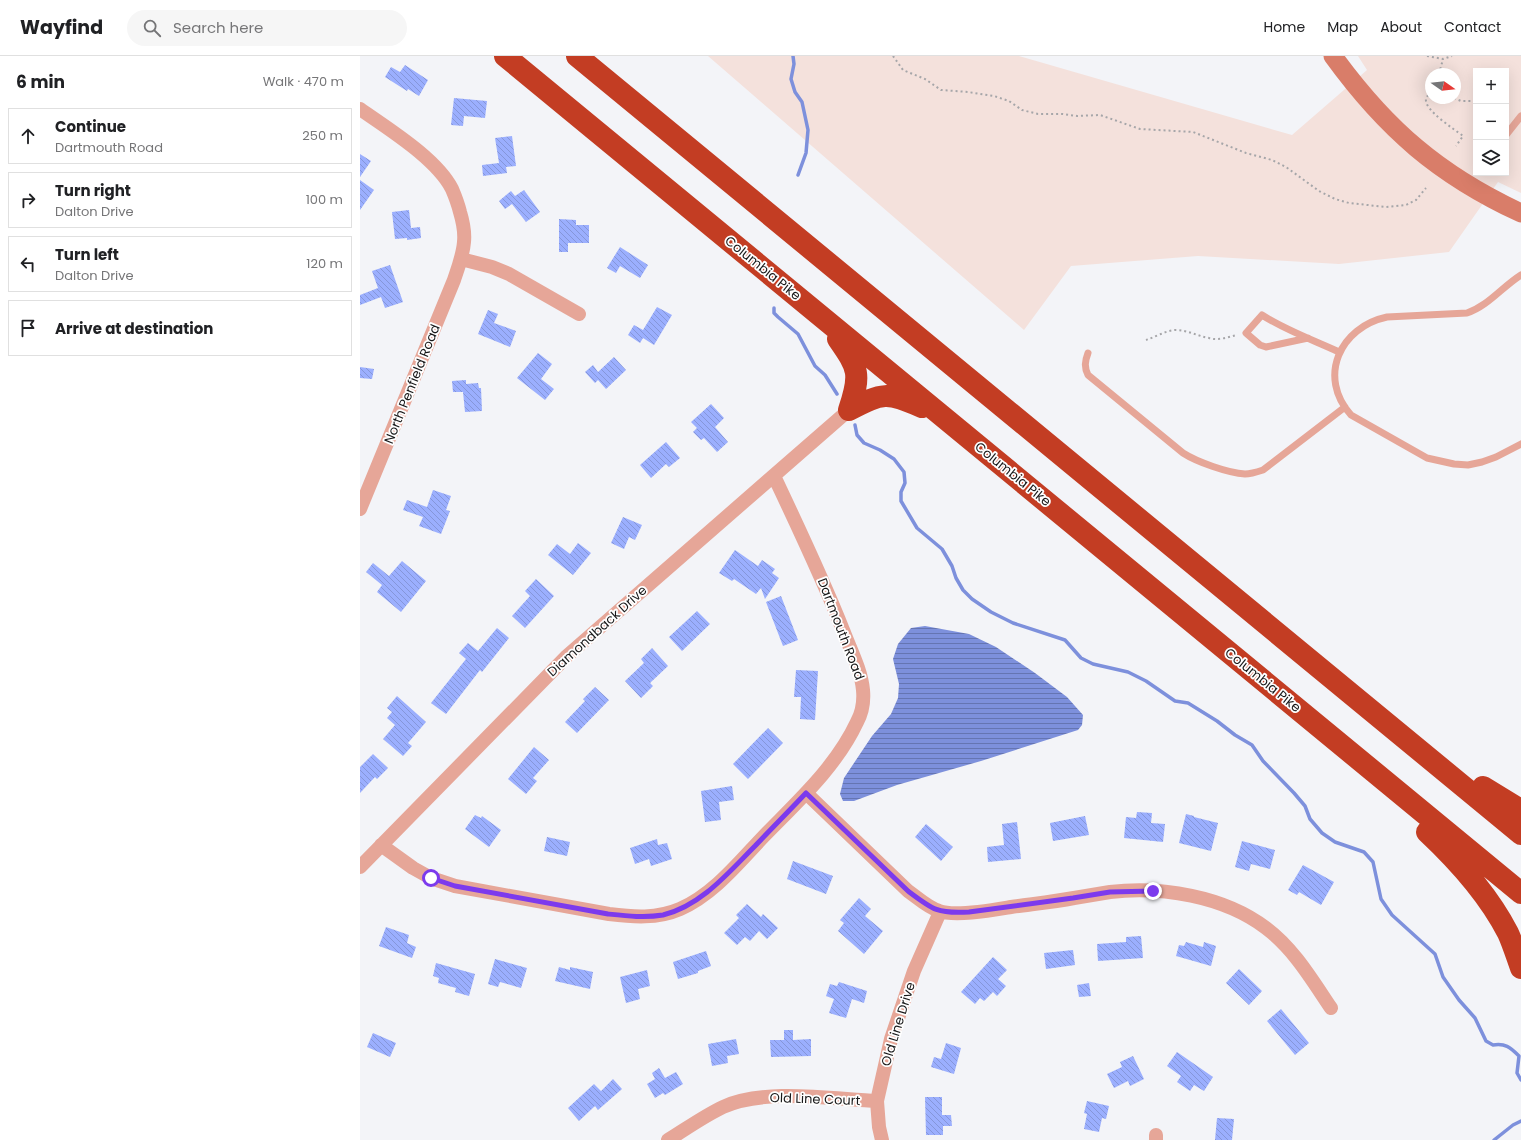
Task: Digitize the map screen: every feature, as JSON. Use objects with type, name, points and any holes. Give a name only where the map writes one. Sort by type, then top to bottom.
[{"type":"highway","name":"Columbia Pike","points":[[505,56],[1521,893]]},
{"type":"highway","points":[[577,56],[1521,834]]},
{"type":"highway","points":[[825,319],[853,361],[856,370],[856,390],[849,410]]},
{"type":"highway","points":[[849,410],[876,397],[892,396],[940,415]]},
{"type":"highway","points":[[1267,683],[1463,867],[1497,913],[1509,935],[1521,968]]},
{"type":"highway","points":[[1342,686],[1495,795],[1521,810]]},
{"type":"main road","points":[[1333,56],[1368,102],[1415,148],[1444,170],[1468,185],[1497,202],[1521,213]]},
{"type":"street","name":"North Penfield Road","points":[[360,109],[430,162],[443,176],[456,199],[464,229],[464,242],[461,259],[448,295],[360,509]]},
{"type":"street","points":[[461,259],[492,267],[509,274],[579,314]]},
{"type":"street","name":"Diamondback Drive","points":[[360,866],[567,656],[849,410]]},
{"type":"street","name":"Dartmouth Road","points":[[381,845],[413,868],[431,878],[455,886],[630,917],[658,915],[680,909],[708,891],[725,876],[806,793],[837,756],[858,721],[863,704],[863,690],[858,669],[830,599],[774,476]]},
{"type":"street","points":[[806,793],[908,891],[940,912],[952,913],[982,911],[1125,891],[1178,893],[1202,898],[1234,910],[1266,928],[1299,961],[1331,1008]]},
{"type":"street","name":"Old Line Drive","points":[[882,1140],[879,1127],[877,1101],[891,1039],[914,971],[940,912]]},
{"type":"street","name":"Old Line Court","points":[[668,1140],[723,1107],[757,1098],[776,1096],[877,1101]]},
{"type":"lane","points":[[1509,131],[1521,116]]},
{"type":"lane","points":[[1521,275],[1485,304],[1471,312],[1375,319],[1359,328],[1350,337],[1339,352],[1335,368],[1335,383],[1338,396],[1351,414],[1428,458],[1441,462],[1468,465],[1496,457],[1521,444]]},
{"type":"lane","points":[[1308,338],[1266,347],[1260,345],[1246,333],[1262,315],[1339,352]]},
{"type":"lane","points":[[1088,353],[1085,361],[1085,368],[1088,375],[1183,453],[1200,462],[1235,472],[1245,474],[1263,470],[1345,407]]},
{"type":"path","points":[[893,56],[903,70],[925,79],[941,90],[994,96],[1010,101],[1022,110],[1038,114],[1063,114],[1077,116],[1100,115],[1140,129],[1193,132],[1246,153],[1272,160],[1286,167],[1319,191],[1335,199],[1348,203],[1386,207],[1406,205],[1416,200],[1426,188]]},
{"type":"path","points":[[1427,56],[1443,59],[1452,56]]},
{"type":"path","points":[[1441,68],[1443,59]]},
{"type":"path","points":[[1461,101],[1473,100]]},
{"type":"path","points":[[1427,104],[1432,112],[1463,136],[1456,146]]},
{"type":"path","points":[[1146,340],[1167,331],[1175,330],[1185,330],[1210,339],[1218,339],[1246,333]]},
{"type":"shaded area","points":[[708,56],[1019,56],[1292,135],[1367,70],[1358,56],[1521,56],[1521,193],[1498,182],[1449,252],[1339,264],[1198,256],[1071,266],[1024,330]]},
{"type":"water","points":[[925,626],[969,634],[996,647],[1067,697],[1083,715],[1082,725],[1078,730],[981,761],[897,785],[854,801],[843,801],[840,794],[844,778],[872,736],[891,714],[898,698],[899,684],[893,659],[898,644],[911,628]]},
{"type":"building","points":[[405,65],[428,80],[419,96],[408,89],[407,91],[385,77],[391,67],[400,72]]},
{"type":"building","points":[[454,98],[487,101],[485,118],[464,116],[463,126],[451,125]]},
{"type":"building","points":[[512,136],[516,166],[506,167],[507,173],[483,176],[482,165],[499,163],[495,138]]},
{"type":"building","points":[[360,154],[371,161],[360,177]]},
{"type":"building","points":[[360,180],[374,190],[360,210]]},
{"type":"building","points":[[524,190],[540,212],[526,222],[512,204],[505,209],[499,201],[511,191],[515,196]]},
{"type":"building","points":[[409,210],[411,228],[420,227],[421,238],[407,240],[407,238],[395,239],[392,212]]},
{"type":"building","points":[[559,219],[576,220],[576,225],[589,225],[589,243],[568,243],[568,252],[559,252]]},
{"type":"building","points":[[620,247],[648,265],[640,278],[620,266],[616,273],[607,268]]},
{"type":"building","points":[[390,265],[403,302],[385,308],[381,297],[360,305],[360,295],[378,288],[372,271]]},
{"type":"building","points":[[657,307],[672,315],[654,345],[643,338],[640,343],[628,335],[634,325],[643,330]]},
{"type":"building","points":[[488,310],[498,314],[494,323],[516,331],[510,347],[478,334]]},
{"type":"building","points":[[538,353],[552,364],[541,379],[554,389],[545,400],[517,378]]},
{"type":"building","points":[[614,357],[626,370],[606,389],[598,380],[595,383],[585,372],[593,365],[598,372]]},
{"type":"building","points":[[360,367],[374,369],[372,379],[360,378]]},
{"type":"building","points":[[466,380],[466,384],[478,383],[479,388],[481,388],[482,411],[465,412],[463,392],[453,392],[452,381]]},
{"type":"building","points":[[711,404],[724,418],[715,427],[728,442],[717,452],[704,438],[701,440],[693,432],[697,428],[691,422]]},
{"type":"building","points":[[666,442],[680,458],[669,467],[666,464],[651,478],[640,465]]},
{"type":"building","points":[[433,490],[451,496],[446,510],[450,511],[441,534],[419,526],[423,517],[403,510],[407,500],[427,507]]},
{"type":"building","points":[[623,517],[642,525],[635,540],[629,537],[624,549],[611,543]]},
{"type":"building","points":[[578,543],[591,553],[573,575],[548,555],[557,544],[570,554]]},
{"type":"building","points":[[735,550],[758,566],[762,560],[775,569],[772,573],[779,578],[765,599],[761,588],[756,594],[734,579],[732,581],[719,573]]},
{"type":"building","points":[[402,561],[426,581],[401,612],[377,592],[382,585],[366,572],[373,563],[389,576]]},
{"type":"building","points":[[536,579],[554,596],[525,628],[512,616],[530,596],[525,591]]},
{"type":"building","points":[[781,596],[798,640],[783,646],[766,602]]},
{"type":"building","points":[[697,611],[710,624],[682,651],[669,637]]},
{"type":"building","points":[[497,628],[509,638],[482,672],[480,670],[446,714],[431,703],[466,659],[459,653],[468,643],[478,651]]},
{"type":"building","points":[[652,648],[668,666],[650,683],[653,686],[641,698],[625,681],[644,663],[641,659]]},
{"type":"building","points":[[796,670],[818,671],[815,720],[800,719],[801,697],[794,697]]},
{"type":"building","points":[[595,687],[609,700],[577,733],[565,722],[585,701],[583,699]]},
{"type":"building","points":[[397,696],[426,722],[408,743],[412,746],[403,756],[383,739],[395,725],[387,718],[392,712],[387,708]]},
{"type":"building","points":[[768,728],[783,743],[748,779],[733,764]]},
{"type":"building","points":[[534,747],[549,760],[533,778],[537,781],[526,794],[508,779]]},
{"type":"building","points":[[373,754],[388,768],[377,779],[375,777],[360,793],[360,767]]},
{"type":"building","points":[[732,786],[734,800],[719,802],[721,820],[705,822],[701,791]]},
{"type":"building","points":[[1137,812],[1152,813],[1151,823],[1165,824],[1163,842],[1124,838],[1126,817],[1136,818]]},
{"type":"building","points":[[1186,814],[1218,823],[1211,851],[1179,843]]},
{"type":"building","points":[[475,815],[481,818],[482,816],[501,830],[489,847],[465,829]]},
{"type":"building","points":[[1085,816],[1089,835],[1053,841],[1050,823]]},
{"type":"building","points":[[1017,822],[1021,859],[988,862],[987,847],[1004,845],[1002,824]]},
{"type":"building","points":[[926,824],[953,847],[941,861],[915,837]]},
{"type":"building","points":[[547,837],[570,842],[567,856],[544,851]]},
{"type":"building","points":[[657,839],[658,845],[667,843],[672,859],[651,866],[649,859],[635,864],[630,848]]},
{"type":"building","points":[[1242,841],[1275,850],[1270,869],[1251,864],[1249,871],[1235,867]]},
{"type":"building","points":[[793,861],[833,876],[826,894],[787,879]]},
{"type":"building","points":[[1303,865],[1334,882],[1321,905],[1299,892],[1297,895],[1288,890]]},
{"type":"building","points":[[859,898],[871,909],[865,916],[883,931],[864,954],[838,931],[844,923],[840,920]]},
{"type":"building","points":[[747,904],[761,917],[763,914],[778,928],[767,939],[759,931],[750,941],[745,937],[737,945],[724,933],[739,918],[736,915]]},
{"type":"building","points":[[386,927],[409,935],[407,943],[416,947],[412,958],[379,946]]},
{"type":"building","points":[[1141,936],[1143,958],[1098,961],[1097,944],[1126,942],[1126,937]]},
{"type":"building","points":[[1186,942],[1203,947],[1204,942],[1216,946],[1211,966],[1176,956],[1179,945],[1184,946]]},
{"type":"building","points":[[1073,950],[1075,965],[1046,969],[1044,953]]},
{"type":"building","points":[[706,951],[711,966],[698,971],[698,973],[678,979],[673,962]]},
{"type":"building","points":[[993,957],[1007,970],[998,979],[1006,986],[997,996],[993,992],[984,1001],[980,998],[975,1004],[961,992]]},
{"type":"building","points":[[495,959],[527,968],[521,988],[500,982],[498,987],[488,984]]},
{"type":"building","points":[[436,963],[475,974],[469,996],[455,992],[456,988],[438,983],[439,978],[433,976]]},
{"type":"building","points":[[559,967],[570,970],[570,967],[593,972],[590,989],[555,981]]},
{"type":"building","points":[[1239,969],[1262,991],[1249,1005],[1226,983]]},
{"type":"building","points":[[647,970],[650,986],[638,989],[640,999],[626,1003],[620,977]]},
{"type":"building","points":[[839,982],[867,991],[864,1003],[852,999],[846,1018],[829,1013],[834,999],[826,996],[830,984],[837,986]]},
{"type":"building","points":[[1089,983],[1091,996],[1079,997],[1077,985]]},
{"type":"building","points":[[1281,1009],[1309,1043],[1295,1055],[1267,1021]]},
{"type":"building","points":[[784,1030],[793,1030],[793,1040],[811,1039],[811,1056],[771,1057],[770,1040],[784,1040]]},
{"type":"building","points":[[373,1033],[396,1043],[390,1057],[367,1047]]},
{"type":"building","points":[[736,1039],[739,1054],[727,1056],[728,1063],[712,1066],[708,1044]]},
{"type":"building","points":[[946,1043],[961,1048],[954,1074],[931,1067],[934,1057],[941,1059]]},
{"type":"building","points":[[1177,1052],[1213,1077],[1204,1091],[1194,1085],[1190,1091],[1177,1082],[1181,1076],[1167,1066]]},
{"type":"building","points":[[1133,1056],[1144,1079],[1130,1086],[1128,1081],[1114,1088],[1107,1074],[1122,1067],[1120,1062]]},
{"type":"building","points":[[659,1068],[665,1078],[676,1072],[683,1084],[665,1095],[663,1093],[655,1098],[647,1084],[655,1079],[652,1073]]},
{"type":"building","points":[[613,1079],[622,1089],[598,1110],[595,1106],[579,1121],[568,1108],[594,1084],[601,1091]]},
{"type":"building","points":[[925,1097],[942,1097],[942,1115],[951,1115],[952,1126],[943,1126],[943,1135],[926,1135]]},
{"type":"building","points":[[1087,1101],[1109,1106],[1106,1119],[1102,1118],[1099,1132],[1084,1129],[1087,1114],[1084,1113]]},
{"type":"building","points":[[1217,1118],[1234,1119],[1232,1140],[1215,1140]]},
{"type":"waterway","points":[[793,56],[794,64],[791,79],[795,92],[802,102],[808,130],[806,153],[798,175]]},
{"type":"waterway","points":[[774,308],[774,313],[798,334],[815,366],[825,375],[837,394]]},
{"type":"waterway","points":[[855,425],[857,435],[864,443],[880,450],[894,459],[904,472],[905,483],[901,492],[901,501],[917,528],[942,549],[963,590],[972,599],[991,612],[1013,623],[1065,640],[1081,658],[1093,664],[1128,672],[1146,681],[1175,701],[1188,703],[1217,721],[1235,735],[1252,745],[1263,761],[1305,806],[1310,819],[1322,833],[1335,842],[1364,852],[1373,862],[1381,899],[1392,915],[1435,954],[1443,977],[1459,1000],[1475,1018],[1486,1041],[1493,1045],[1507,1046],[1519,1056],[1517,1073],[1521,1080]]},
{"type":"waterway","points":[[1494,1140],[1513,1125],[1521,1121]]},
{"type":"route","points":[[431,878],[455,886],[608,914],[630,917],[664,914],[680,909],[708,891],[725,876],[806,793],[908,891],[940,912],[952,913],[994,910],[1110,892],[1153,891]]}]
